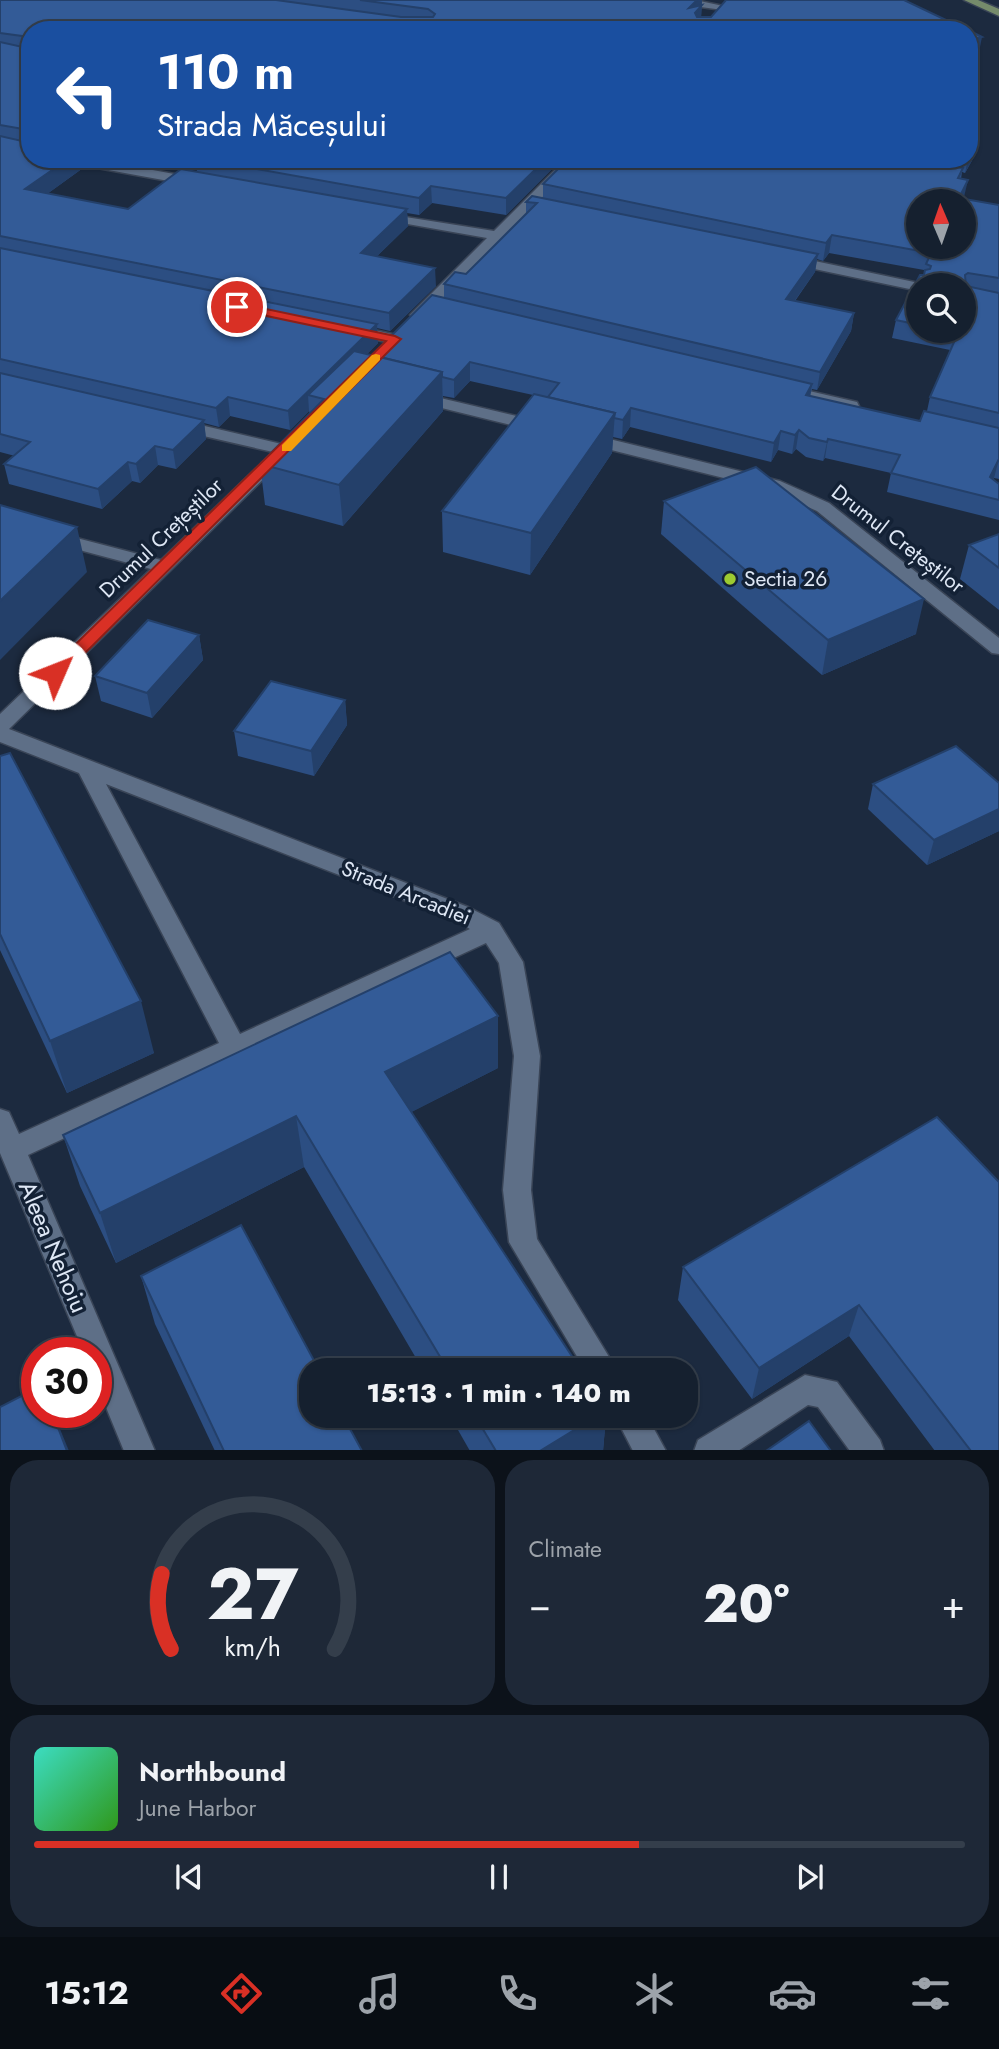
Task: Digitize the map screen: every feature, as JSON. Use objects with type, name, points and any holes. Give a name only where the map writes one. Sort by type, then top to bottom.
[{"type":"main road","points":[[969,0],[999,13]]},
{"type":"street","points":[[671,0],[726,3]]},
{"type":"street","points":[[709,21],[726,3]]},
{"type":"street","points":[[120,168],[208,184]]},
{"type":"street","points":[[378,356],[435,307],[497,236],[535,206],[567,168]]},
{"type":"street","points":[[359,212],[497,236]]},
{"type":"street","points":[[771,256],[906,284]]},
{"type":"street","points":[[340,328],[395,339]]},
{"type":"street","points":[[768,386],[863,409]]},
{"type":"street","name":"Drumul Crețeștilor","points":[[392,391],[774,485],[798,494],[822,507],[999,648]]},
{"type":"street","name":"Drumul Crețeștilor","points":[[0,726],[289,445],[163,421]]},
{"type":"street","points":[[0,523],[166,566]]},
{"type":"street","name":"Strada Arcadiei","points":[[0,734],[460,913],[491,930],[511,962],[527,1056],[517,1190],[523,1242],[595,1358]]},
{"type":"street","points":[[87,768],[234,1048]]},
{"type":"street","points":[[12,1150],[491,930]]},
{"type":"street","name":"Aleea Nehoiu","points":[[0,1121],[140,1450]]},
{"type":"street","points":[[711,1450],[805,1390],[826,1394],[868,1450]]},
{"type":"street","points":[[637,1428],[650,1450]]},
{"type":"building","points":[[0,0],[276,0],[401,17],[433,17],[435,14],[428,9],[360,0],[697,0],[689,8],[702,5],[695,13],[697,17],[711,17],[726,0],[904,0],[948,21],[21,21],[21,36],[0,33]]},
{"type":"building","points":[[0,42],[21,47],[21,129],[0,125]]},
{"type":"building","points":[[0,136],[21,141],[21,168],[55,168],[25,189],[128,209],[181,169],[407,209],[361,253],[435,268],[389,313],[0,236]]},
{"type":"building","points":[[251,168],[537,168],[506,198],[431,186],[419,198]]},
{"type":"building","points":[[559,168],[963,168],[958,178],[968,180],[964,189],[906,189],[906,248],[832,235],[826,243],[543,184]]},
{"type":"building","points":[[532,196],[818,254],[786,299],[854,313],[820,372],[444,284],[455,272],[466,274],[537,203],[526,202]]},
{"type":"building","points":[[976,201],[999,205],[999,278],[976,273],[924,273],[931,266],[926,264],[928,259],[976,259]]},
{"type":"building","points":[[0,248],[377,324],[288,411],[228,397],[216,408],[0,359]]},
{"type":"building","points":[[976,288],[999,293],[999,413],[930,397],[954,343],[976,343]]},
{"type":"building","points":[[432,295],[812,384],[806,395],[920,421],[924,411],[999,428],[999,459],[990,477],[999,484],[999,500],[891,473],[900,455],[828,439],[827,442],[809,438],[799,430],[795,435],[781,431],[774,443],[631,408],[623,420],[614,418],[615,413],[548,397],[559,383],[470,362],[454,380],[442,377],[442,372],[372,355]]},
{"type":"building","points":[[906,301],[906,322],[896,320]]},
{"type":"building","points":[[354,351],[442,372],[339,485],[260,464],[324,399],[308,395]]},
{"type":"building","points":[[0,373],[204,420],[173,450],[155,446],[136,464],[128,462],[98,489],[4,464],[30,442],[0,434]]},
{"type":"building","points":[[534,394],[615,413],[531,533],[442,511]]},
{"type":"building","points":[[756,467],[924,599],[828,640],[664,501]]},
{"type":"building","points":[[0,505],[77,527],[0,601]]},
{"type":"building","points":[[999,534],[999,568],[969,545]]},
{"type":"building","points":[[148,620],[199,635],[147,693],[95,676]]},
{"type":"building","points":[[271,681],[345,700],[311,751],[234,731]]},
{"type":"building","points":[[956,746],[999,783],[999,809],[934,840],[873,784]]},
{"type":"building","points":[[10,753],[141,1001],[50,1041],[0,934],[0,756]]},
{"type":"building","points":[[450,952],[498,1016],[385,1072],[573,1358],[441,1358],[296,1116],[100,1213],[63,1135]]},
{"type":"building","points":[[937,1117],[999,1182],[999,1450],[970,1450],[859,1305],[759,1368],[683,1267]]},
{"type":"building","points":[[241,1225],[313,1358],[299,1358],[299,1428],[350,1428],[361,1450],[224,1450],[141,1276]]},
{"type":"building","points":[[21,1396],[21,1428],[58,1428],[67,1450],[0,1450],[0,1407]]},
{"type":"building","points":[[809,1421],[830,1450],[767,1450]]},
{"type":"building","points":[[482,1428],[577,1428],[542,1450],[495,1450]]},
{"type":"slow traffic","points":[[286,448],[376,358]]},
{"type":"place","name":"Sectia 26","points":[[730,579]]},
{"type":"route","points":[[55,673],[395,339],[237,307]]}]
